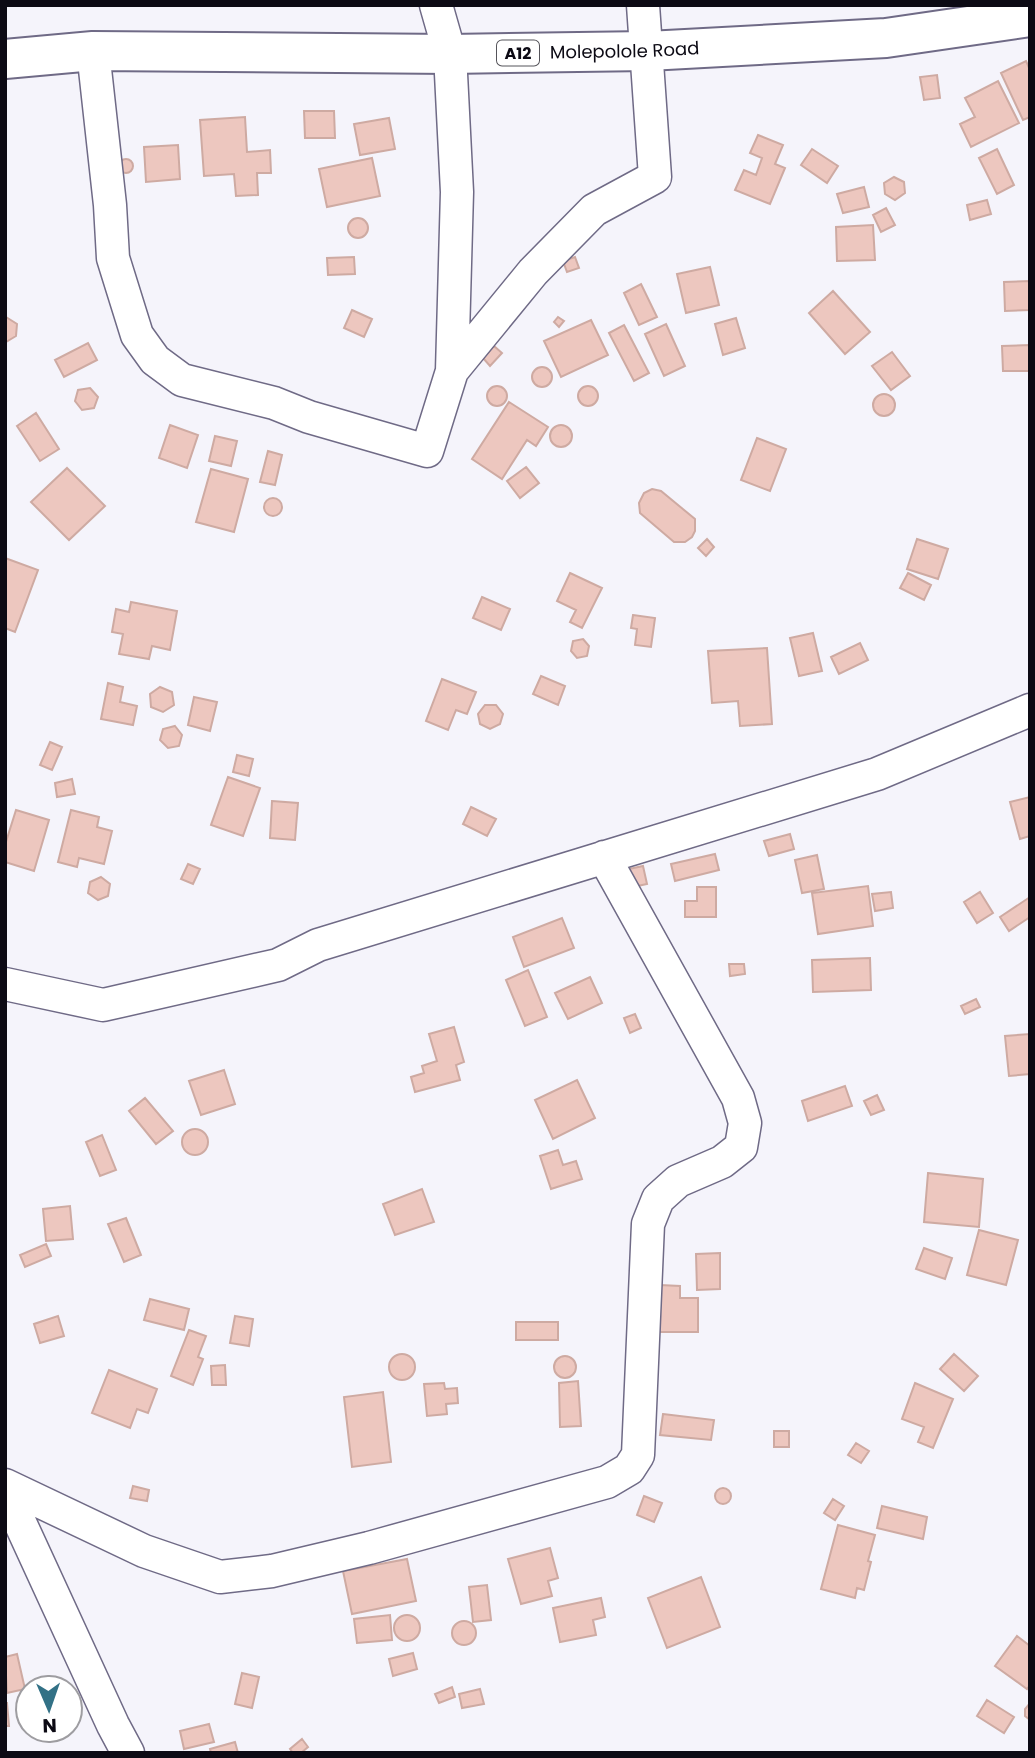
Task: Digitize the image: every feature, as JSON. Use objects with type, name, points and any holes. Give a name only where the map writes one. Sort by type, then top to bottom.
[{"type":"main road","name":"Molepolole Road","points":[[5,59],[93,51],[450,54],[648,51],[886,38],[1030,17]]},
{"type":"street","points":[[93,51],[110,205],[113,258],[137,335],[155,360],[182,380],[274,403],[309,417],[427,451],[452,371],[457,192],[450,54],[436,5]]},
{"type":"street","points":[[452,371],[533,272],[594,210],[655,177],[643,5]]},
{"type":"street","points":[[12,992],[103,1005],[278,965],[318,945],[877,774],[1030,710]]},
{"type":"street","points":[[5,1488],[144,1551],[220,1577],[272,1571],[369,1548],[607,1482],[629,1469],[638,1455],[649,1224],[658,1199],[678,1181],[722,1162],[741,1147],[745,1123],[738,1098],[604,857]]},
{"type":"street","points":[[5,1488],[107,1713],[128,1753]]},
{"type":"building","points":[[1026,61],[1030,70],[1030,117],[1023,120],[1001,73]]},
{"type":"building","points":[[937,75],[940,98],[924,100],[920,77]]},
{"type":"building","points":[[998,81],[1019,123],[971,147],[960,124],[975,117],[965,98]]},
{"type":"building","points":[[304,111],[334,111],[335,138],[305,138]]},
{"type":"building","points":[[245,117],[247,152],[270,150],[271,173],[257,173],[258,195],[236,196],[234,174],[204,176],[200,120]]},
{"type":"building","points":[[389,118],[395,149],[360,155],[354,124]]},
{"type":"building","points":[[758,135],[783,145],[775,164],[785,168],[770,204],[735,190],[744,170],[756,175],[762,158],[750,153]]},
{"type":"building","points":[[178,145],[180,179],[146,182],[144,147]]},
{"type":"building","points":[[812,149],[838,166],[827,183],[801,165]]},
{"type":"building","points":[[997,149],[1014,185],[997,194],[979,158]]},
{"type":"building","points":[[372,158],[380,196],[327,207],[319,169]]},
{"type":"building","points":[[123,159],[129,159],[133,166],[129,173],[123,173],[119,169],[119,163]]},
{"type":"building","points":[[894,177],[904,182],[905,193],[895,200],[885,194],[884,183]]},
{"type":"building","points":[[864,187],[869,207],[843,213],[837,194]]},
{"type":"building","points":[[987,200],[991,214],[970,220],[967,205]]},
{"type":"building","points":[[886,208],[895,225],[881,232],[873,215]]},
{"type":"building","points":[[358,218],[365,221],[368,228],[365,235],[358,238],[351,235],[348,228],[351,221]]},
{"type":"building","points":[[873,225],[875,260],[837,261],[836,227]]},
{"type":"building","points":[[354,257],[355,274],[328,275],[327,258]]},
{"type":"building","points":[[575,257],[579,268],[567,272],[563,261]]},
{"type":"building","points":[[710,267],[719,305],[686,313],[677,274]]},
{"type":"building","points":[[1030,281],[1030,310],[1005,311],[1004,282]]},
{"type":"building","points":[[641,284],[657,317],[639,325],[624,293]]},
{"type":"building","points":[[833,291],[870,332],[845,354],[809,313]]},
{"type":"building","points":[[352,310],[372,319],[364,337],[344,328]]},
{"type":"building","points":[[6,317],[17,324],[16,336],[6,342]]},
{"type":"building","points":[[558,317],[564,321],[559,327],[554,322]]},
{"type":"building","points":[[736,318],[745,348],[723,355],[715,324]]},
{"type":"building","points":[[591,320],[608,355],[561,377],[544,341]]},
{"type":"building","points":[[666,324],[685,366],[664,376],[645,334]]},
{"type":"building","points":[[624,325],[649,373],[634,381],[609,333]]},
{"type":"building","points":[[88,343],[97,360],[64,377],[55,360]]},
{"type":"building","points":[[1030,345],[1030,371],[1003,371],[1002,346]]},
{"type":"building","points":[[494,346],[502,353],[490,366],[483,358]]},
{"type":"building","points":[[892,352],[910,376],[891,390],[872,366]]},
{"type":"building","points":[[542,367],[549,370],[552,377],[549,384],[542,387],[535,384],[532,377],[535,370]]},
{"type":"building","points":[[497,386],[504,389],[507,396],[504,403],[497,406],[490,403],[487,396],[490,389]]},
{"type":"building","points":[[588,386],[595,389],[598,396],[595,403],[588,406],[581,403],[578,396],[581,389]]},
{"type":"building","points":[[90,388],[98,397],[94,408],[82,410],[75,401],[78,390]]},
{"type":"building","points":[[884,394],[892,397],[895,405],[892,413],[884,416],[876,413],[873,405],[876,397]]},
{"type":"building","points":[[509,402],[548,427],[536,446],[527,440],[502,479],[472,459]]},
{"type":"building","points":[[36,413],[59,449],[40,461],[17,426]]},
{"type":"building","points":[[170,425],[198,435],[187,468],[159,458]]},
{"type":"building","points":[[561,425],[569,428],[572,436],[569,444],[561,447],[553,444],[550,436],[553,428]]},
{"type":"building","points":[[215,436],[237,441],[231,466],[209,461]]},
{"type":"building","points":[[757,438],[786,449],[770,491],[741,480]]},
{"type":"building","points":[[268,451],[282,455],[275,485],[260,482]]},
{"type":"building","points":[[526,467],[539,483],[520,498],[507,481]]},
{"type":"building","points":[[67,468],[105,506],[69,540],[31,502]]},
{"type":"building","points":[[211,469],[248,479],[234,532],[196,522]]},
{"type":"building","points":[[652,489],[661,491],[695,519],[692,537],[685,542],[674,542],[640,513],[639,503],[644,493]]},
{"type":"building","points":[[269,498],[277,498],[282,507],[280,514],[269,516],[264,511],[264,503]]},
{"type":"building","points":[[707,539],[714,547],[706,556],[698,548]]},
{"type":"building","points":[[917,539],[948,549],[938,579],[907,569]]},
{"type":"building","points":[[5,558],[38,570],[15,632],[5,628]]},
{"type":"building","points":[[570,573],[602,588],[582,628],[570,622],[576,610],[557,601]]},
{"type":"building","points":[[908,573],[931,585],[924,600],[900,588]]},
{"type":"building","points":[[482,597],[510,609],[501,630],[473,618]]},
{"type":"building","points":[[131,602],[177,611],[170,650],[152,646],[149,659],[119,654],[123,634],[112,632],[116,609],[129,612]]},
{"type":"building","points":[[633,615],[655,618],[651,647],[635,645],[637,629],[631,628]]},
{"type":"building","points":[[813,633],[822,671],[799,676],[790,638]]},
{"type":"building","points":[[583,639],[589,646],[587,656],[577,658],[571,651],[573,641]]},
{"type":"building","points":[[860,643],[868,660],[839,674],[831,657]]},
{"type":"building","points":[[767,648],[772,724],[740,726],[738,701],[712,703],[708,651]]},
{"type":"building","points":[[541,676],[565,686],[558,705],[533,694]]},
{"type":"building","points":[[442,679],[476,692],[467,714],[456,710],[448,730],[426,721]]},
{"type":"building","points":[[108,683],[123,687],[120,702],[137,706],[133,725],[101,719]]},
{"type":"building","points":[[160,687],[172,692],[174,705],[163,712],[151,707],[150,694]]},
{"type":"building","points":[[194,697],[217,702],[210,731],[188,725]]},
{"type":"building","points":[[485,705],[496,705],[503,714],[500,724],[490,729],[480,724],[478,714]]},
{"type":"building","points":[[175,726],[182,735],[179,746],[168,748],[160,740],[163,729]]},
{"type":"building","points":[[50,742],[62,747],[52,770],[40,765]]},
{"type":"building","points":[[237,755],[253,759],[249,776],[233,772]]},
{"type":"building","points":[[228,777],[260,788],[243,836],[211,825]]},
{"type":"building","points":[[72,779],[75,794],[57,797],[55,783]]},
{"type":"building","points":[[1030,797],[1030,836],[1020,839],[1010,802]]},
{"type":"building","points":[[272,801],[298,803],[295,840],[270,838]]},
{"type":"building","points":[[471,807],[496,819],[487,836],[463,824]]},
{"type":"building","points":[[16,810],[49,820],[34,871],[5,862],[5,845]]},
{"type":"building","points":[[71,810],[99,817],[97,827],[112,831],[104,864],[79,858],[77,867],[58,862]]},
{"type":"building","points":[[790,834],[794,849],[769,856],[764,841]]},
{"type":"building","points":[[715,854],[719,870],[675,881],[671,864]]},
{"type":"building","points":[[817,855],[824,889],[802,893],[795,860]]},
{"type":"building","points":[[188,864],[200,869],[193,884],[181,879]]},
{"type":"building","points":[[643,866],[647,884],[628,888],[624,870]]},
{"type":"building","points":[[101,877],[110,884],[108,896],[98,900],[88,893],[90,882]]},
{"type":"building","points":[[868,886],[873,926],[818,934],[812,893]]},
{"type":"building","points":[[697,887],[716,887],[716,917],[685,917],[685,901],[697,901]]},
{"type":"building","points":[[891,892],[893,908],[875,911],[872,894]]},
{"type":"building","points":[[980,892],[993,913],[977,923],[964,902]]},
{"type":"building","points":[[1030,897],[1030,917],[1009,931],[1000,917]]},
{"type":"building","points":[[562,918],[574,948],[524,967],[513,937]]},
{"type":"building","points":[[870,958],[871,990],[813,992],[812,960]]},
{"type":"building","points":[[729,964],[744,964],[745,974],[730,976]]},
{"type":"building","points":[[528,970],[547,1017],[525,1026],[506,980]]},
{"type":"building","points":[[590,977],[602,1003],[568,1019],[555,993]]},
{"type":"building","points":[[976,999],[980,1007],[965,1014],[961,1006]]},
{"type":"building","points":[[635,1014],[641,1028],[630,1033],[624,1018]]},
{"type":"building","points":[[454,1027],[464,1062],[456,1065],[460,1080],[415,1092],[411,1077],[424,1073],[422,1066],[437,1061],[429,1034]]},
{"type":"building","points":[[1030,1034],[1030,1074],[1009,1076],[1005,1036]]},
{"type":"building","points":[[224,1070],[235,1104],[201,1115],[189,1081]]},
{"type":"building","points":[[577,1080],[595,1118],[553,1139],[535,1100]]},
{"type":"building","points":[[845,1086],[852,1106],[808,1121],[802,1101]]},
{"type":"building","points":[[877,1095],[884,1110],[871,1115],[864,1101]]},
{"type":"building","points":[[145,1098],[173,1131],[156,1144],[129,1111]]},
{"type":"building","points":[[195,1129],[204,1133],[208,1142],[204,1151],[195,1155],[186,1151],[182,1142],[186,1133]]},
{"type":"building","points":[[102,1135],[116,1170],[100,1176],[86,1142]]},
{"type":"building","points":[[558,1150],[563,1165],[576,1161],[582,1179],[551,1189],[540,1156]]},
{"type":"building","points":[[928,1173],[983,1179],[979,1227],[924,1222]]},
{"type":"building","points":[[422,1189],[434,1222],[395,1235],[383,1204]]},
{"type":"building","points":[[70,1206],[73,1239],[46,1241],[43,1209]]},
{"type":"building","points":[[126,1218],[141,1255],[124,1262],[108,1224]]},
{"type":"building","points":[[979,1230],[1018,1240],[1006,1285],[967,1275]]},
{"type":"building","points":[[46,1244],[51,1256],[25,1267],[20,1255]]},
{"type":"building","points":[[924,1248],[952,1258],[945,1279],[916,1269]]},
{"type":"building","points":[[720,1253],[720,1289],[697,1290],[696,1254]]},
{"type":"building","points":[[660,1285],[680,1286],[680,1298],[698,1298],[698,1332],[659,1332]]},
{"type":"building","points":[[150,1299],[189,1309],[184,1330],[144,1320]]},
{"type":"building","points":[[58,1316],[64,1336],[40,1343],[34,1324]]},
{"type":"building","points":[[235,1316],[253,1319],[249,1346],[230,1343]]},
{"type":"building","points":[[516,1322],[558,1322],[558,1340],[516,1340]]},
{"type":"building","points":[[189,1330],[206,1336],[198,1357],[203,1359],[193,1385],[171,1376]]},
{"type":"building","points":[[402,1354],[411,1358],[415,1367],[411,1376],[402,1380],[393,1376],[389,1367],[393,1358]]},
{"type":"building","points":[[954,1354],[978,1376],[964,1391],[940,1369]]},
{"type":"building","points":[[565,1356],[573,1359],[576,1367],[573,1375],[565,1378],[557,1375],[554,1367],[557,1359]]},
{"type":"building","points":[[225,1365],[226,1385],[212,1385],[211,1366]]},
{"type":"building","points":[[109,1370],[157,1389],[148,1413],[137,1409],[130,1428],[92,1413]]},
{"type":"building","points":[[578,1381],[581,1426],[560,1427],[559,1383]]},
{"type":"building","points":[[444,1383],[445,1389],[457,1388],[458,1403],[446,1404],[447,1414],[427,1416],[424,1384]]},
{"type":"building","points":[[915,1383],[953,1399],[933,1448],[918,1442],[924,1427],[902,1419]]},
{"type":"building","points":[[383,1392],[391,1462],[352,1467],[344,1397]]},
{"type":"building","points":[[663,1414],[714,1420],[711,1440],[660,1435]]},
{"type":"building","points":[[774,1431],[789,1431],[789,1447],[774,1447]]},
{"type":"building","points":[[856,1443],[869,1451],[861,1463],[848,1455]]},
{"type":"building","points":[[133,1486],[149,1490],[147,1501],[130,1498]]},
{"type":"building","points":[[720,1488],[726,1488],[731,1496],[729,1502],[720,1504],[715,1499],[715,1493]]},
{"type":"building","points":[[644,1496],[662,1503],[654,1522],[637,1515]]},
{"type":"building","points":[[833,1499],[844,1506],[835,1520],[824,1513]]},
{"type":"building","points":[[882,1506],[927,1517],[923,1539],[877,1528]]},
{"type":"building","points":[[838,1525],[875,1535],[864,1590],[857,1588],[855,1598],[821,1589]]},
{"type":"building","points":[[550,1548],[558,1578],[548,1581],[552,1596],[521,1604],[508,1559]]},
{"type":"building","points":[[407,1559],[416,1601],[352,1614],[343,1571]]},
{"type":"building","points":[[701,1577],[720,1627],[667,1648],[648,1598]]},
{"type":"building","points":[[487,1585],[491,1620],[473,1622],[469,1587]]},
{"type":"building","points":[[601,1598],[605,1617],[593,1620],[596,1635],[560,1642],[553,1608]]},
{"type":"building","points":[[390,1615],[392,1640],[357,1643],[354,1619]]},
{"type":"building","points":[[407,1615],[416,1619],[420,1628],[416,1637],[407,1641],[398,1637],[394,1628],[398,1619]]},
{"type":"building","points":[[464,1621],[472,1625],[476,1633],[472,1641],[464,1645],[456,1641],[452,1633],[456,1625]]},
{"type":"building","points":[[1017,1636],[1030,1646],[1030,1685],[1027,1689],[995,1666]]},
{"type":"building","points":[[413,1653],[417,1669],[393,1676],[389,1659]]},
{"type":"building","points":[[17,1654],[22,1674],[14,1674],[14,1691],[7,1693],[5,1657]]},
{"type":"building","points":[[242,1673],[259,1677],[252,1708],[235,1704]]},
{"type":"building","points":[[452,1687],[455,1697],[439,1703],[435,1694]]},
{"type":"building","points":[[480,1689],[484,1704],[462,1708],[459,1694]]},
{"type":"building","points":[[987,1700],[1014,1717],[1004,1733],[977,1716]]},
{"type":"building","points":[[7,1703],[9,1726],[5,1726]]},
{"type":"building","points":[[1030,1703],[1030,1720],[1025,1716],[1025,1709]]},
{"type":"building","points":[[209,1724],[214,1742],[184,1749],[180,1731]]},
{"type":"building","points":[[302,1739],[308,1747],[301,1753],[293,1753],[290,1749]]},
{"type":"building","points":[[235,1742],[238,1753],[211,1753],[210,1749]]}]
